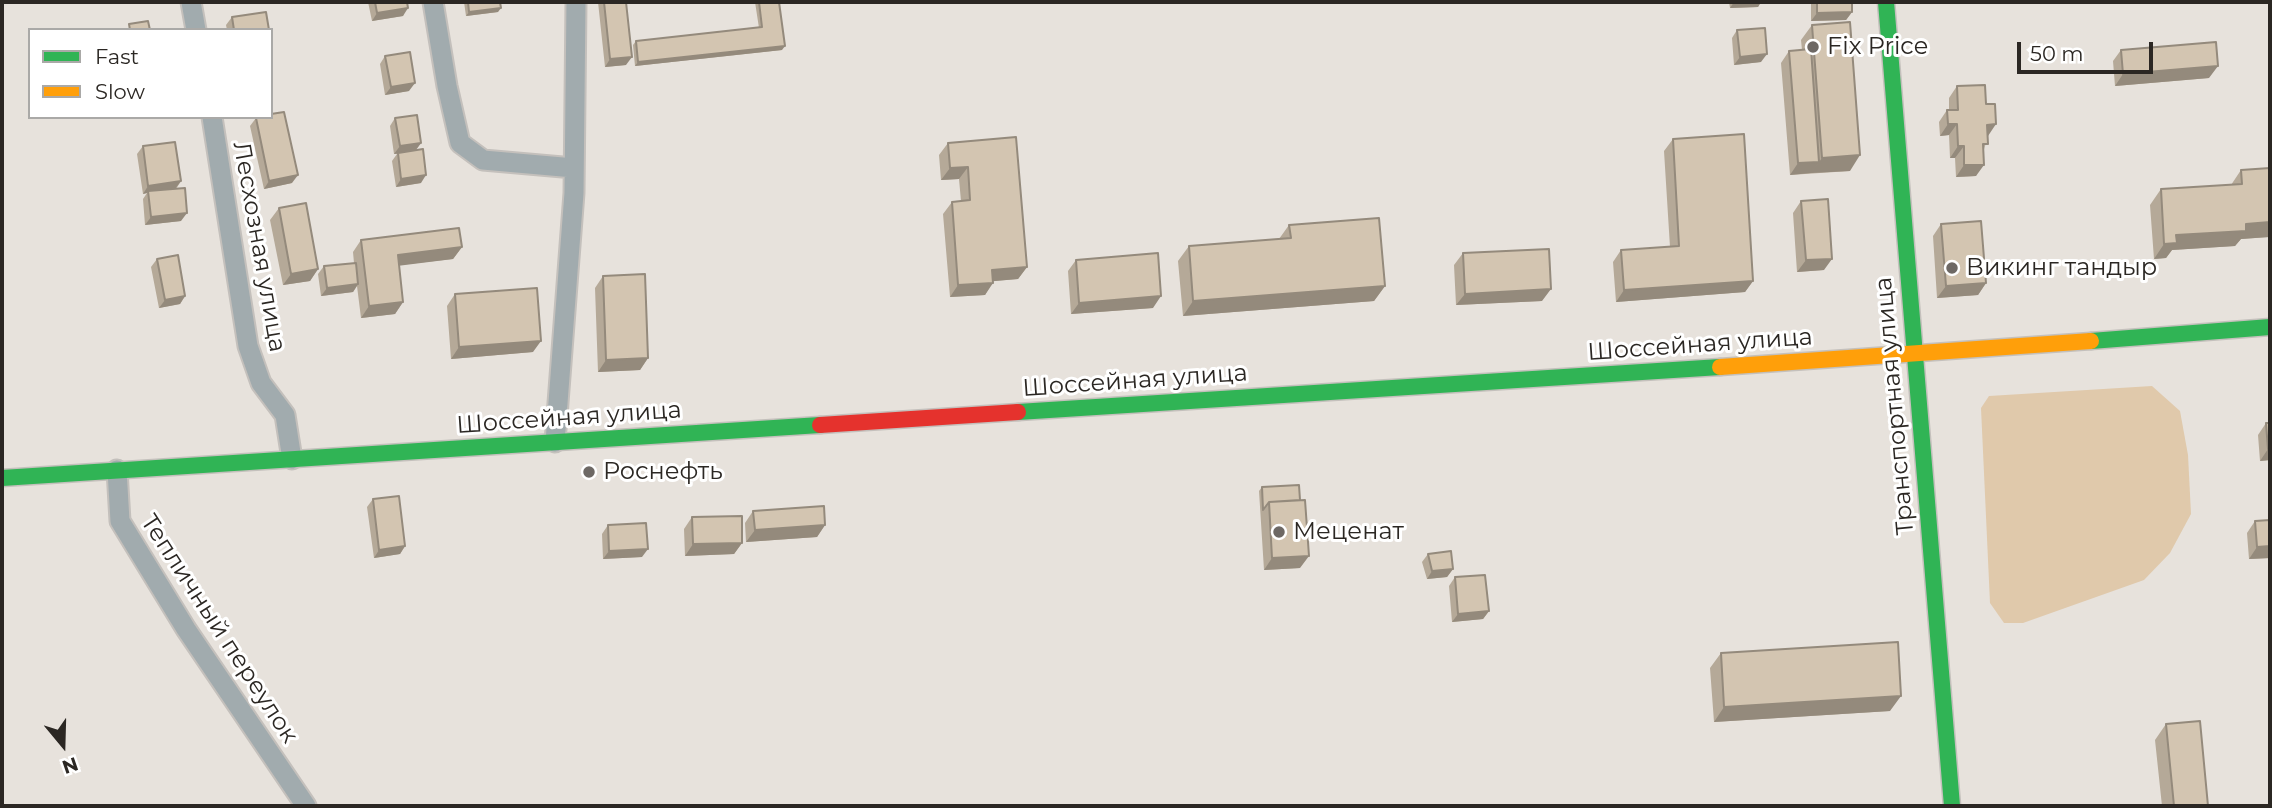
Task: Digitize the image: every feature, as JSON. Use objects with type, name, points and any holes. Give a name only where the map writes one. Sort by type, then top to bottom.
[{"type":"main road","name":"Транспортная улица","points":[[1886,2],[1952,806]]},
{"type":"main road","name":"Шоссейная улица","points":[[2,478],[1913,354],[2270,327]]},
{"type":"street","points":[[191,2],[196,28]]},
{"type":"street","points":[[433,2],[460,143],[482,160],[574,168]]},
{"type":"street","points":[[555,442],[574,168],[576,2]]},
{"type":"street","name":"Лесхозная улица","points":[[212,119],[248,346],[261,383],[285,415],[292,459]]},
{"type":"street","name":"Тепличный переулок","points":[[117,470],[120,521],[186,629],[306,806]]},
{"type":"shaded area","points":[[2152,386],[2180,411],[2188,455],[2191,514],[2170,553],[2144,580],[2023,623],[2004,623],[1990,603],[1981,408],[1989,396]]},
{"type":"building","points":[[375,2],[407,2],[408,8],[377,13]]},
{"type":"building","points":[[468,2],[500,2],[501,8],[469,12]]},
{"type":"building","points":[[604,2],[626,2],[632,57],[610,59]]},
{"type":"building","points":[[759,2],[779,2],[785,46],[638,62],[636,41],[762,27]]},
{"type":"building","points":[[1817,2],[1852,2],[1852,12],[1817,13]]},
{"type":"building","points":[[266,12],[269,28],[234,28],[232,17]]},
{"type":"building","points":[[148,21],[150,28],[130,28],[129,24]]},
{"type":"building","points":[[1850,22],[1860,155],[1822,158],[1812,25]]},
{"type":"building","points":[[1765,28],[1767,54],[1740,57],[1737,30]]},
{"type":"building","points":[[2216,42],[2218,66],[2123,74],[2121,50]]},
{"type":"building","points":[[1811,49],[1819,162],[1798,163],[1789,51]]},
{"type":"building","points":[[410,52],[415,83],[391,87],[385,56]]},
{"type":"building","points":[[1985,85],[1986,104],[1995,104],[1996,124],[1987,125],[1988,144],[1983,144],[1984,165],[1964,165],[1964,146],[1958,146],[1957,124],[1948,124],[1947,110],[1958,110],[1957,86]]},
{"type":"building","points":[[284,112],[298,175],[269,181],[256,119],[273,119],[273,114]]},
{"type":"building","points":[[417,115],[421,143],[400,146],[395,118]]},
{"type":"building","points":[[1744,134],[1753,281],[1624,290],[1621,250],[1679,246],[1673,139]]},
{"type":"building","points":[[1016,137],[1027,267],[992,270],[993,283],[958,285],[952,202],[970,200],[968,167],[950,168],[948,143]]},
{"type":"building","points":[[175,142],[181,181],[148,186],[143,146]]},
{"type":"building","points":[[423,149],[426,175],[401,179],[398,153]]},
{"type":"building","points":[[2270,168],[2270,222],[2246,224],[2246,231],[2176,235],[2177,243],[2164,244],[2161,189],[2242,184],[2241,170]]},
{"type":"building","points":[[185,188],[187,213],[151,217],[148,191]]},
{"type":"building","points":[[1828,199],[1832,259],[1806,260],[1801,201]]},
{"type":"building","points":[[306,203],[318,269],[291,274],[279,208]]},
{"type":"building","points":[[1379,218],[1385,286],[1193,301],[1189,246],[1291,238],[1289,225]]},
{"type":"building","points":[[1981,221],[1986,283],[1946,286],[1941,224]]},
{"type":"building","points":[[459,228],[462,247],[398,255],[403,302],[369,306],[361,240]]},
{"type":"building","points":[[1549,249],[1551,289],[1465,294],[1463,253]]},
{"type":"building","points":[[1158,253],[1161,296],[1079,303],[1076,260]]},
{"type":"building","points":[[178,255],[185,296],[165,300],[157,259]]},
{"type":"building","points":[[356,263],[358,284],[327,288],[324,266]]},
{"type":"building","points":[[645,274],[648,358],[606,360],[603,276]]},
{"type":"building","points":[[537,288],[541,341],[459,347],[455,294]]},
{"type":"building","points":[[2266,423],[2270,423],[2270,449],[2268,449]]},
{"type":"building","points":[[1299,485],[1300,500],[1269,502],[1263,510],[1262,487]]},
{"type":"building","points":[[399,496],[405,546],[379,550],[373,499]]},
{"type":"building","points":[[1305,500],[1309,556],[1272,558],[1269,502]]},
{"type":"building","points":[[824,506],[825,525],[755,530],[753,511]]},
{"type":"building","points":[[742,516],[742,543],[693,544],[692,517]]},
{"type":"building","points":[[2270,520],[2270,546],[2257,547],[2255,521]]},
{"type":"building","points":[[646,523],[648,549],[609,551],[608,525]]},
{"type":"building","points":[[1451,551],[1453,569],[1432,571],[1428,554]]},
{"type":"building","points":[[1485,575],[1489,611],[1458,614],[1455,577]]},
{"type":"building","points":[[1898,642],[1901,696],[1724,707],[1721,653]]},
{"type":"building","points":[[2200,721],[2208,806],[2174,806],[2166,724]]},
{"type":"traffic: fast","points":[[1886,2],[1952,806]]},
{"type":"traffic: fast","points":[[2091,341],[2270,327]]},
{"type":"traffic: fast","points":[[1018,412],[1720,367]]},
{"type":"traffic: fast","points":[[2,478],[820,425]]},
{"type":"traffic: slow","points":[[1720,367],[2091,341]]},
{"type":"traffic: jam","points":[[820,425],[1018,412]]},
{"type":"place","name":"Fix Price","points":[[1813,47]]},
{"type":"place","name":"Викинг тандыр","points":[[1952,268]]},
{"type":"place","name":"Роснефть","points":[[589,472]]},
{"type":"place","name":"Меценат","points":[[1279,532]]}]
